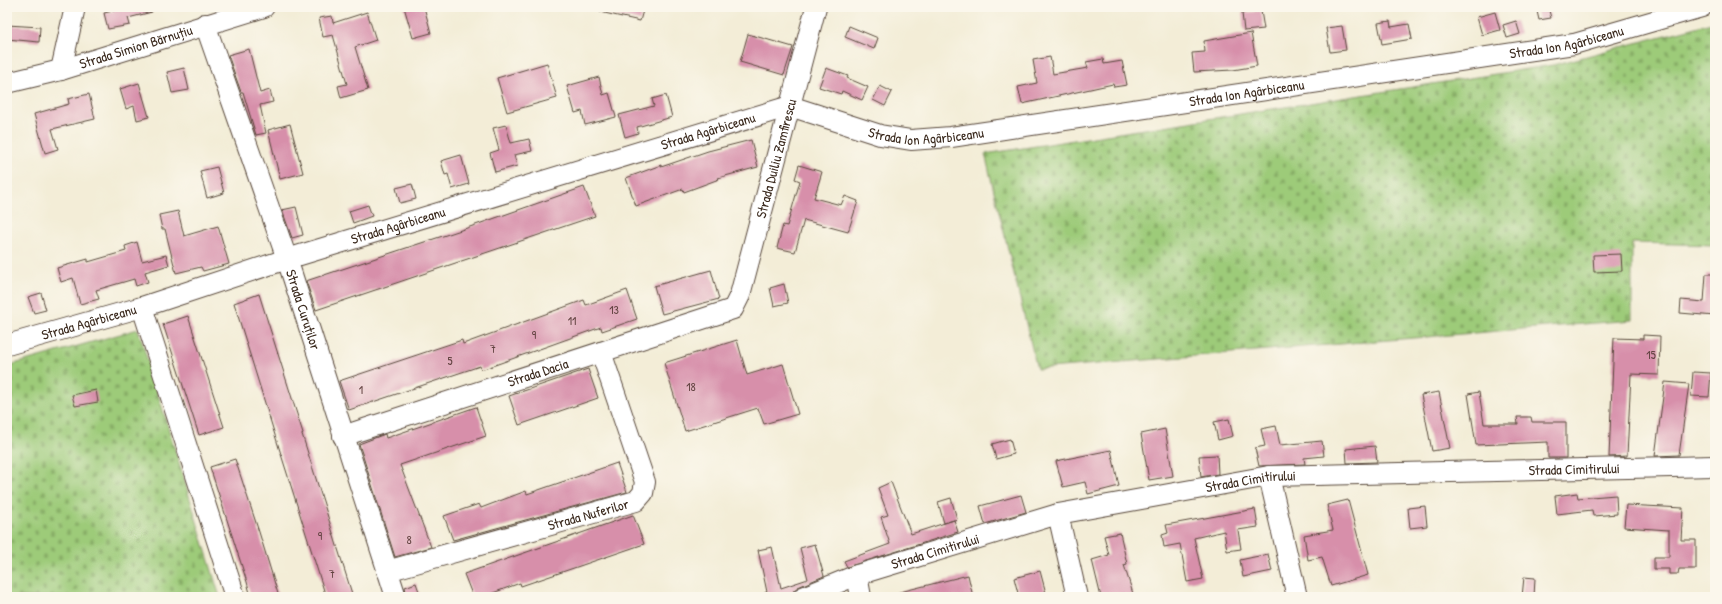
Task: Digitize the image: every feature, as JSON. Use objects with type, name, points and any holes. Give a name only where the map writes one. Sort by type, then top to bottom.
[{"type":"street","points":[[61,70],[75,7]]},
{"type":"street","name":"Strada Simion Bărnuțiu","points":[[7,83],[61,70],[205,24],[264,7]]},
{"type":"street","name":"Strada Duiliu Zamfirescu","points":[[733,309],[740,295],[816,7]]},
{"type":"street","name":"Strada Ion Agârbiceanu","points":[[790,106],[880,136],[911,140],[951,137],[1574,44],[1702,7]]},
{"type":"street","name":"Strada Curuților","points":[[205,24],[287,259],[396,597]]},
{"type":"street","name":"Strada Agârbiceanu","points":[[7,345],[142,307],[287,259],[790,106]]},
{"type":"street","points":[[142,307],[235,597]]},
{"type":"street","name":"Strada Dacia","points":[[344,436],[733,309]]},
{"type":"street","name":"Strada Nuferilor","points":[[387,571],[636,501],[643,493],[645,482],[601,352]]},
{"type":"street","name":"Strada Cimitirului","points":[[803,597],[857,575],[1058,514],[1269,476],[1715,466]]},
{"type":"street","points":[[1269,476],[1297,597]]},
{"type":"street","points":[[1058,514],[1077,597]]},
{"type":"street","points":[[857,575],[861,597]]},
{"type":"green space","points":[[1715,22],[1715,245],[1632,243],[1632,320],[1037,369],[985,154],[1553,65]]},
{"type":"green space","points":[[138,329],[220,597],[7,597],[7,366]]},
{"type":"building","points":[[113,7],[152,7],[152,12],[128,18],[130,25],[108,29],[104,13],[114,11]]},
{"type":"building","points":[[404,7],[424,7],[431,33],[413,38]]},
{"type":"building","points":[[600,7],[644,7],[640,21],[600,12]]},
{"type":"building","points":[[1536,7],[1548,7],[1551,18],[1539,20]]},
{"type":"building","points":[[1261,11],[1264,29],[1244,31],[1242,13]]},
{"type":"building","points":[[367,12],[376,40],[355,47],[368,90],[341,98],[338,86],[347,84],[333,35],[323,37],[319,18],[332,16],[333,23]]},
{"type":"building","points":[[1495,12],[1500,30],[1482,35],[1477,17]]},
{"type":"building","points":[[1390,21],[1391,27],[1409,24],[1412,39],[1382,44],[1378,23]]},
{"type":"building","points":[[1516,21],[1520,34],[1507,38],[1503,25]]},
{"type":"building","points":[[7,25],[40,27],[39,42],[7,39]]},
{"type":"building","points":[[849,26],[878,38],[874,49],[845,37]]},
{"type":"building","points":[[1342,26],[1346,50],[1330,52],[1326,28]]},
{"type":"building","points":[[1251,33],[1257,66],[1233,70],[1194,72],[1192,53],[1205,52],[1204,41]]},
{"type":"building","points":[[748,34],[793,47],[784,75],[740,62]]},
{"type":"building","points":[[249,49],[260,93],[270,90],[273,102],[260,105],[266,133],[256,135],[243,92],[241,92],[228,55]]},
{"type":"building","points":[[1050,57],[1053,74],[1088,68],[1086,62],[1103,59],[1104,64],[1122,61],[1127,85],[1114,87],[1113,84],[1022,104],[1018,87],[1037,83],[1033,60]]},
{"type":"building","points":[[547,63],[557,98],[507,112],[497,78]]},
{"type":"building","points":[[184,68],[189,90],[172,93],[167,72]]},
{"type":"building","points":[[826,68],[848,76],[847,78],[868,87],[862,100],[842,91],[841,94],[819,87]]},
{"type":"building","points":[[599,77],[603,95],[609,93],[616,117],[585,125],[582,111],[575,113],[567,86]]},
{"type":"building","points":[[139,83],[149,117],[137,120],[134,106],[126,109],[120,89]]},
{"type":"building","points":[[880,86],[892,92],[885,106],[873,100]]},
{"type":"building","points":[[89,94],[95,119],[52,129],[58,149],[45,153],[34,114],[69,104],[68,99]]},
{"type":"building","points":[[666,95],[672,117],[637,127],[638,133],[625,137],[619,115],[654,106],[652,99]]},
{"type":"building","points":[[290,124],[303,173],[280,179],[268,130]]},
{"type":"building","points":[[506,125],[511,143],[529,139],[532,151],[514,155],[517,166],[495,172],[490,153],[499,150],[493,128]]},
{"type":"building","points":[[751,140],[758,167],[718,178],[719,179],[684,192],[683,189],[636,206],[626,178],[661,165],[661,167],[708,151]]},
{"type":"building","points":[[461,155],[469,184],[452,189],[448,174],[445,175],[441,161]]},
{"type":"building","points":[[799,165],[822,172],[814,198],[841,205],[845,196],[858,201],[848,232],[804,220],[795,252],[777,248],[783,225],[787,226],[800,181],[795,179]]},
{"type":"building","points":[[217,167],[224,193],[207,198],[200,171]]},
{"type":"building","points":[[412,184],[416,199],[400,203],[396,188]]},
{"type":"building","points":[[584,187],[595,216],[316,310],[306,281],[464,229]]},
{"type":"building","points":[[368,205],[372,216],[353,223],[349,211]]},
{"type":"building","points":[[296,207],[303,235],[292,238],[282,210]]},
{"type":"building","points":[[178,211],[184,236],[218,226],[229,264],[203,271],[201,267],[176,273],[165,229],[162,229],[159,215]]},
{"type":"building","points":[[137,242],[142,261],[166,255],[169,265],[145,272],[148,282],[136,286],[134,279],[96,290],[99,299],[80,304],[73,278],[61,282],[57,268],[88,259],[88,262],[126,251],[125,246]]},
{"type":"building","points":[[1621,254],[1622,271],[1594,272],[1593,255]]},
{"type":"building","points":[[711,270],[719,299],[662,314],[654,286]]},
{"type":"building","points":[[1706,274],[1715,274],[1715,316],[1680,313],[1681,300],[1704,302]]},
{"type":"building","points":[[784,284],[788,303],[774,306],[770,288]]},
{"type":"building","points":[[627,290],[637,319],[602,331],[601,327],[481,370],[480,366],[349,410],[339,381],[462,340],[463,344],[584,300],[586,305]]},
{"type":"building","points":[[41,293],[46,310],[34,313],[28,297]]},
{"type":"building","points":[[259,294],[353,597],[326,597],[274,432],[234,303]]},
{"type":"building","points":[[188,316],[224,427],[199,435],[163,324]]},
{"type":"building","points":[[1643,335],[1660,336],[1659,375],[1631,374],[1627,456],[1609,457],[1614,338],[1643,339]]},
{"type":"building","points":[[737,340],[747,375],[783,364],[798,414],[764,424],[758,408],[685,431],[664,363]]},
{"type":"building","points":[[588,369],[598,398],[519,425],[509,396]]},
{"type":"building","points":[[1693,372],[1711,373],[1709,397],[1691,396]]},
{"type":"building","points":[[1665,382],[1689,384],[1679,455],[1655,456]]},
{"type":"building","points":[[96,390],[98,402],[75,406],[72,395]]},
{"type":"building","points":[[1439,392],[1450,448],[1432,451],[1421,395]]},
{"type":"building","points":[[1479,392],[1484,424],[1518,424],[1517,417],[1531,417],[1532,422],[1566,422],[1566,458],[1548,458],[1548,442],[1476,445],[1468,394]]},
{"type":"building","points":[[476,407],[486,436],[400,465],[431,547],[395,557],[359,444],[385,434],[386,438]]},
{"type":"building","points":[[1229,419],[1233,436],[1218,440],[1214,422]]},
{"type":"building","points":[[1276,426],[1280,445],[1322,441],[1324,456],[1304,458],[1305,464],[1259,466],[1255,448],[1265,446],[1261,429]]},
{"type":"building","points":[[1165,429],[1173,476],[1149,480],[1141,434]]},
{"type":"building","points":[[1010,439],[1014,454],[996,459],[992,444]]},
{"type":"building","points":[[1375,446],[1377,462],[1347,463],[1346,449]]},
{"type":"building","points":[[1111,450],[1119,486],[1088,494],[1085,482],[1063,487],[1056,461]]},
{"type":"building","points":[[1217,455],[1218,474],[1201,477],[1199,456]]},
{"type":"building","points":[[235,459],[279,597],[251,597],[210,467]]},
{"type":"building","points":[[617,463],[627,492],[453,540],[444,516],[479,504],[481,508],[526,491],[527,494]]},
{"type":"building","points":[[891,482],[911,534],[954,520],[958,532],[847,567],[844,561],[890,544],[881,517],[888,515],[878,488]]},
{"type":"building","points":[[1577,493],[1578,498],[1616,495],[1617,514],[1593,516],[1592,510],[1557,514],[1555,496]]},
{"type":"building","points":[[1021,495],[1026,512],[985,524],[980,506]]},
{"type":"building","points":[[951,498],[957,519],[944,523],[938,502]]},
{"type":"building","points":[[1348,500],[1368,575],[1331,586],[1322,557],[1308,560],[1304,535],[1333,530],[1327,505]]},
{"type":"building","points":[[1626,505],[1683,508],[1681,540],[1696,540],[1696,569],[1679,569],[1678,574],[1669,574],[1669,569],[1654,569],[1654,557],[1669,557],[1669,530],[1624,527]]},
{"type":"building","points":[[1425,506],[1427,526],[1410,528],[1408,508]]},
{"type":"building","points":[[1255,509],[1258,527],[1238,530],[1241,549],[1227,551],[1224,531],[1194,538],[1203,579],[1187,582],[1180,544],[1164,547],[1162,535],[1168,533],[1166,525]]},
{"type":"building","points":[[633,515],[644,544],[521,586],[520,583],[482,597],[473,597],[464,574]]},
{"type":"building","points":[[1120,533],[1127,564],[1124,565],[1134,597],[1101,597],[1092,560],[1109,555],[1104,536]]},
{"type":"building","points":[[815,544],[824,576],[798,587],[794,590],[792,597],[761,597],[760,595],[767,592],[758,550],[772,547],[781,588],[808,579],[800,548]]},
{"type":"building","points":[[1268,554],[1272,571],[1243,577],[1240,560]]},
{"type":"building","points":[[1040,571],[1047,597],[1019,597],[1014,578]]},
{"type":"building","points":[[968,575],[973,597],[896,597],[896,593]]},
{"type":"building","points":[[1524,577],[1535,578],[1534,597],[1522,597]]},
{"type":"building","points":[[416,583],[421,597],[407,597],[405,587]]}]
